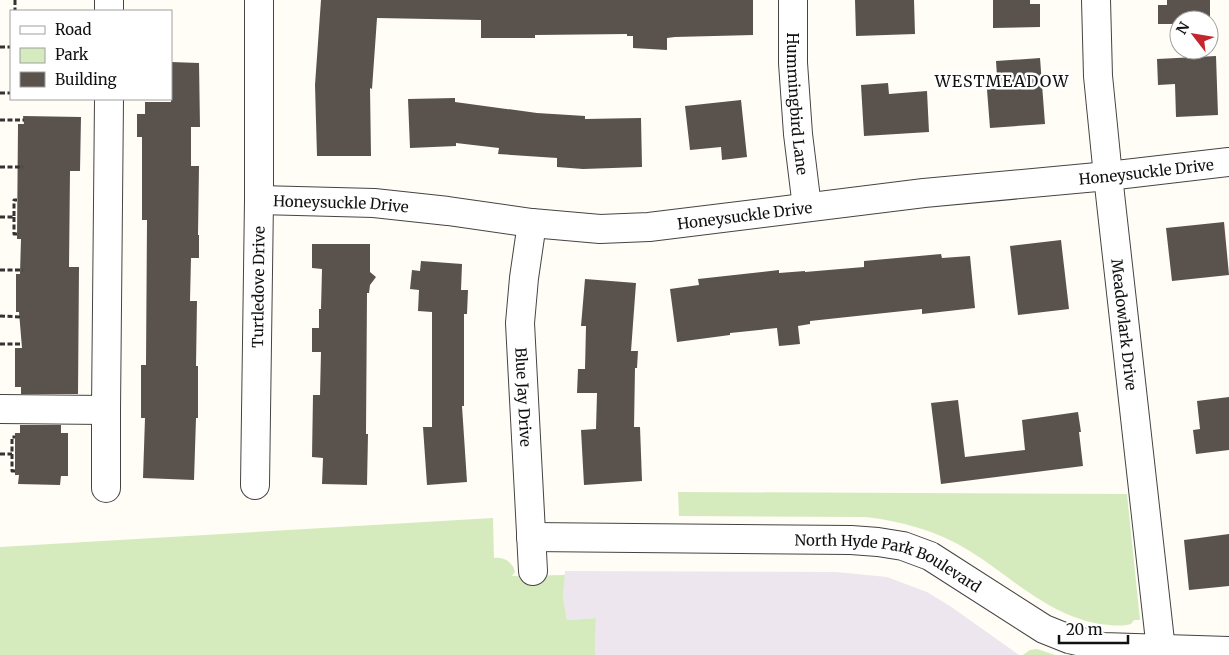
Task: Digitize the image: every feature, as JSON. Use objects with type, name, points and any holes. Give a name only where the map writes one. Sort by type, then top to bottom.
[{"type":"street","name":"Turtledove Drive","points":[[255,485],[259,200],[259,0]]},
{"type":"street","name":"Hummingbird Lane","points":[[793,0],[794,80],[798,134],[807,206]]},
{"type":"street","name":"Meadowlark Drive","points":[[1096,0],[1098,76],[1161,650]]},
{"type":"street","points":[[106,488],[109,100]]},
{"type":"street","name":"Honeysuckle Drive","points":[[259,200],[374,203],[532,223],[600,229],[632,228],[924,193],[1108,176],[1229,162]]},
{"type":"street","name":"Blue Jay Drive","points":[[532,223],[520,323],[533,571]]},
{"type":"street","points":[[0,409],[106,410]]},
{"type":"street","name":"North Hyde Park Boulevard","points":[[531,537],[851,540],[903,546],[930,556],[1044,629],[1069,639],[1103,647],[1229,651]]},
{"type":"path","points":[[0,120],[24,120]]},
{"type":"path","points":[[0,166],[23,167]]},
{"type":"path","points":[[17,200],[14,200],[14,234],[17,234]]},
{"type":"path","points":[[0,217],[14,218]]},
{"type":"path","points":[[0,270],[23,270]]},
{"type":"path","points":[[0,316],[21,316]]},
{"type":"path","points":[[0,344],[22,344]]},
{"type":"path","points":[[15,437],[12,437],[12,471],[15,471]]},
{"type":"path","points":[[0,454],[12,454]]},
{"type":"shaded area","points":[[565,571],[836,572],[887,577],[927,592],[1019,655],[595,655],[596,618],[567,620],[563,597]]},
{"type":"green space","points":[[678,492],[1127,494],[1140,620],[1134,620],[1131,624],[1119,626],[1100,624],[1063,612],[1031,594],[956,543],[932,532],[906,524],[866,517],[679,516]]},
{"type":"green space","points":[[493,518],[494,558],[505,559],[510,563],[515,572],[512,576],[565,575],[563,597],[567,620],[596,618],[595,655],[0,655],[0,547]]},
{"type":"green space","points":[[1037,649],[1055,655],[1023,655],[1030,650]]},
{"type":"building","points":[[321,0],[753,0],[753,35],[667,38],[667,50],[633,48],[633,36],[627,36],[627,34],[535,35],[535,38],[481,38],[481,20],[377,18],[372,89],[370,88],[371,156],[317,156],[315,85]]},
{"type":"building","points":[[855,0],[914,0],[915,34],[856,36]]},
{"type":"building","points":[[993,0],[1030,0],[1030,4],[1040,4],[1040,27],[993,28]]},
{"type":"building","points":[[1167,0],[1210,0],[1210,10],[1169,10],[1169,24],[1158,24],[1158,5],[1167,5]]},
{"type":"building","points":[[1040,58],[1045,124],[990,128],[986,77],[997,76],[996,61]]},
{"type":"building","points":[[1157,59],[1216,60],[1218,115],[1176,117],[1175,84],[1158,85]]},
{"type":"building","points":[[172,62],[199,63],[200,127],[191,127],[191,166],[199,166],[199,258],[191,258],[190,301],[197,301],[196,366],[198,366],[198,418],[196,418],[194,480],[143,478],[145,418],[141,418],[141,365],[146,365],[147,220],[142,220],[142,137],[137,137],[137,114],[145,114],[145,102],[171,102]]},
{"type":"building","points":[[888,83],[889,94],[927,91],[929,132],[864,136],[861,85]]},
{"type":"building","points":[[455,98],[455,102],[537,113],[585,116],[585,119],[641,118],[642,167],[583,169],[557,167],[557,158],[498,154],[499,148],[456,143],[456,146],[410,148],[408,99]]},
{"type":"building","points":[[741,100],[747,157],[722,160],[721,147],[690,150],[685,106]]},
{"type":"building","points":[[23,116],[81,117],[80,171],[70,171],[69,267],[79,267],[78,394],[21,394],[21,387],[15,387],[15,348],[22,348],[19,312],[16,312],[16,274],[20,274],[21,239],[17,239],[18,124],[24,124]]},
{"type":"building","points":[[1224,222],[1229,275],[1172,281],[1166,228]]},
{"type":"building","points":[[1061,240],[1069,309],[1018,315],[1010,246]]},
{"type":"building","points":[[312,244],[370,244],[370,272],[376,277],[370,285],[369,293],[367,293],[367,485],[322,484],[323,458],[312,457],[313,395],[320,395],[321,352],[312,352],[312,328],[319,328],[322,269],[312,268]]},
{"type":"building","points":[[941,254],[942,258],[970,256],[975,308],[922,314],[922,309],[810,321],[810,324],[798,326],[800,344],[779,346],[777,328],[730,333],[730,335],[677,342],[670,289],[699,285],[698,279],[779,270],[779,273],[864,267],[864,261]]},
{"type":"building","points":[[421,261],[462,264],[461,290],[468,290],[467,314],[464,314],[464,406],[462,406],[467,482],[427,485],[423,427],[432,427],[432,312],[418,311],[419,290],[410,289],[412,270],[420,271]]},
{"type":"building","points":[[585,279],[636,283],[631,351],[638,351],[637,368],[635,368],[634,427],[640,427],[642,481],[584,485],[581,430],[596,429],[597,393],[577,393],[578,369],[585,369],[586,326],[581,326]]},
{"type":"building","points":[[1229,397],[1229,450],[1196,454],[1193,430],[1200,429],[1197,401]]},
{"type":"building","points":[[958,400],[965,457],[1025,450],[1022,420],[1078,412],[1083,466],[941,484],[931,403]]},
{"type":"building","points":[[20,425],[61,425],[61,433],[68,433],[68,476],[61,476],[60,485],[18,484],[19,475],[15,475],[15,433],[20,433]]},
{"type":"building","points":[[1229,534],[1229,586],[1189,590],[1184,540]]},
{"type":"district","name":"WESTMEADOW","points":[[1002,81]]}]
